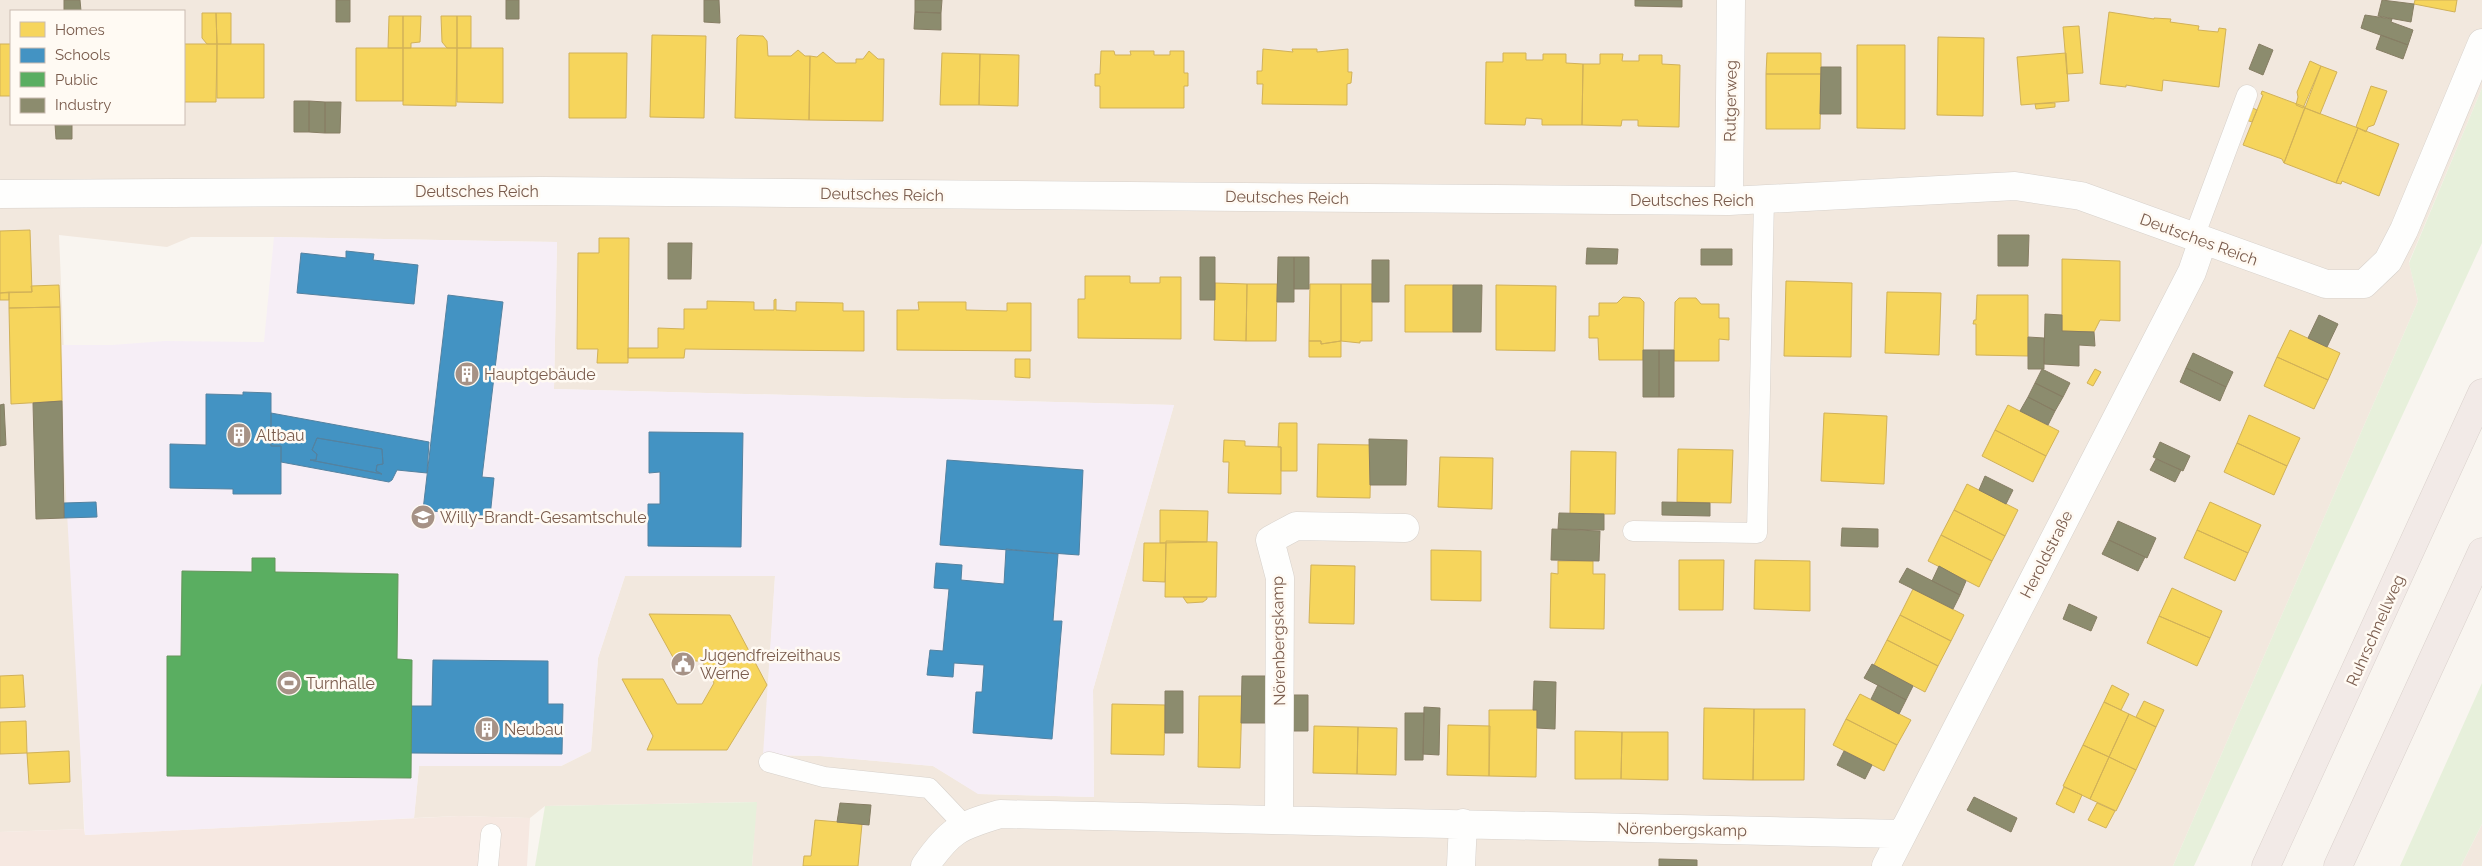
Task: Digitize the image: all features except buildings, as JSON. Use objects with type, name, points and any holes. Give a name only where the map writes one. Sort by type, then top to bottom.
[{"type":"highway","name":"Ruhrschnellweg","points":[[2266,866],[2482,393]]},
{"type":"highway","points":[[2338,866],[2482,552]]},
{"type":"street","name":"Rutgerweg","points":[[1729,201],[1731,0]]},
{"type":"street","name":"Deutsches Reich","points":[[0,194],[543,191],[1729,201],[2015,186],[2081,196],[2326,284],[2364,284],[2388,261],[2404,230],[2482,43]]},
{"type":"street","name":"Heroldstraße","points":[[1886,866],[2192,272],[2199,239]]},
{"type":"street","name":"Nörenbergskamp","points":[[1279,820],[1280,578],[1270,540],[1296,526],[1405,528]]},
{"type":"street","name":"Nörenbergskamp","points":[[925,866],[940,843],[964,824],[1000,814],[1902,834]]},
{"type":"street","points":[[1461,866],[1463,824]]},
{"type":"lane","points":[[2199,239],[2247,95]]},
{"type":"lane","name":"Deutsches Reich","points":[[1633,531],[1757,533],[1764,199]]},
{"type":"lane","points":[[769,762],[824,777],[929,788],[964,824]]},
{"type":"lane","points":[[488,866],[490,834]]},
{"type":"shaded area","points":[[0,0],[2482,0],[2482,88],[2409,262],[2418,301],[2173,866],[752,866],[756,802],[545,806],[530,818],[459,816],[414,818],[419,766],[561,766],[591,751],[598,658],[625,576],[775,576],[764,755],[820,756],[933,766],[979,794],[1094,797],[1093,690],[1174,405],[554,389],[557,242],[191,237],[167,247],[59,235],[84,829],[0,832]]},
{"type":"shaded area","name":"Willy-Brandt-Gesamtschule","points":[[274,237],[557,242],[554,389],[1174,405],[1093,690],[1094,797],[978,794],[933,766],[820,756],[763,755],[775,576],[625,576],[598,658],[591,751],[561,766],[419,766],[414,818],[85,835],[64,459],[62,345],[112,345],[165,341],[264,342]]},
{"type":"shaded area","points":[[459,816],[530,818],[527,866],[0,866],[0,832],[84,829],[85,835]]},
{"type":"shaded area","points":[[2482,824],[2482,866],[2461,866]]},
{"type":"green space","points":[[2482,88],[2482,243],[2194,866],[2173,866],[2418,301],[2409,263]]},
{"type":"green space","points":[[2482,683],[2482,824],[2461,866],[2400,866]]},
{"type":"green space","points":[[757,802],[752,866],[535,866],[545,806]]},
{"type":"place","name":"Hauptgebäude","points":[[467,374]]},
{"type":"place","name":"Altbau","points":[[239,435]]},
{"type":"place","name":"Willy-Brandt-Gesamtschule","points":[[423,517]]},
{"type":"place","name":"Jugendfreizeithaus Werne","points":[[683,664]]},
{"type":"place","name":"Turnhalle","points":[[289,683]]},
{"type":"place","name":"Neubau","points":[[487,729]]}]
